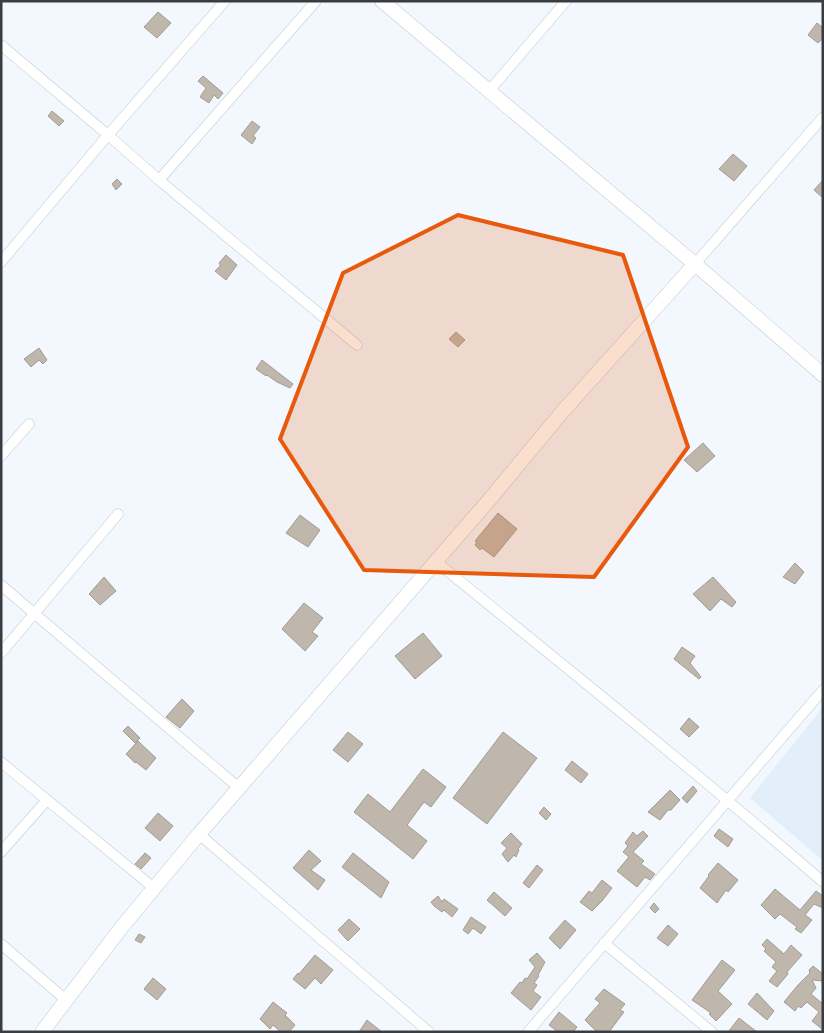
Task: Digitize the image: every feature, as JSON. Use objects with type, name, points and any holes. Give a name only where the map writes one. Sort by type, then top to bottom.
[{"type":"street","points":[[1,262],[108,135],[225,1]]},
{"type":"street","points":[[159,180],[316,1]]},
{"type":"street","points":[[382,1],[823,374]]},
{"type":"street","points":[[489,91],[566,1]]},
{"type":"street","points":[[1,45],[357,345]]},
{"type":"street","points":[[42,1032],[121,928],[199,834],[490,499],[563,410],[823,117]]},
{"type":"street","points":[[1,456],[29,424]]},
{"type":"street","points":[[1,653],[118,514]]},
{"type":"street","points":[[435,561],[728,800],[823,882]]},
{"type":"street","points":[[1,585],[239,788]]},
{"type":"street","points":[[528,1032],[823,690]]},
{"type":"street","points":[[1,762],[154,888]]},
{"type":"street","points":[[1,852],[47,800]]},
{"type":"street","points":[[199,834],[429,1032]]},
{"type":"street","points":[[604,943],[712,1032]]},
{"type":"street","points":[[1,944],[66,1000]]},
{"type":"highlighted area","points":[[458,215],[623,255],[688,447],[594,577],[364,570],[280,439],[343,273]]},
{"type":"shaded area","points":[[823,707],[823,861],[750,798]]},
{"type":"building","points":[[158,12],[171,23],[157,38],[144,27]]},
{"type":"building","points":[[817,23],[823,28],[823,38],[818,43],[808,35]]},
{"type":"building","points":[[203,76],[223,93],[218,99],[214,95],[209,103],[200,97],[206,88],[198,81]]},
{"type":"building","points":[[52,111],[64,121],[59,126],[48,116]]},
{"type":"building","points":[[252,121],[260,127],[253,136],[256,138],[252,144],[241,135]]},
{"type":"building","points":[[733,154],[747,166],[734,181],[719,169]]},
{"type":"building","points":[[117,179],[122,184],[116,190],[112,184]]},
{"type":"building","points":[[823,180],[823,198],[814,190]]},
{"type":"building","points":[[226,255],[237,265],[226,280],[215,271]]},
{"type":"building","points":[[456,332],[465,340],[458,347],[449,339]]},
{"type":"building","points":[[39,348],[47,360],[43,364],[39,360],[31,367],[24,359]]},
{"type":"building","points":[[262,360],[293,384],[290,388],[256,369]]},
{"type":"building","points":[[703,443],[715,456],[697,472],[684,460]]},
{"type":"building","points":[[498,513],[517,529],[494,557],[482,548],[480,550],[475,545],[477,542],[475,541]]},
{"type":"building","points":[[300,515],[320,530],[308,547],[286,533]]},
{"type":"building","points":[[795,563],[804,572],[795,584],[783,577]]},
{"type":"building","points":[[104,577],[116,591],[100,605],[89,594]]},
{"type":"building","points":[[713,577],[736,602],[732,607],[721,599],[710,611],[693,594]]},
{"type":"building","points":[[304,603],[323,618],[312,632],[318,636],[305,651],[282,629]]},
{"type":"building","points":[[423,633],[442,656],[415,679],[395,656]]},
{"type":"building","points":[[682,647],[695,656],[690,663],[701,677],[699,679],[674,659]]},
{"type":"building","points":[[182,699],[194,711],[180,728],[166,717]]},
{"type":"building","points":[[689,718],[699,727],[689,737],[680,729]]},
{"type":"building","points":[[128,726],[140,738],[135,743],[123,731]]},
{"type":"building","points":[[348,732],[363,744],[348,762],[333,750]]},
{"type":"building","points":[[503,732],[537,758],[487,824],[453,798]]},
{"type":"building","points":[[138,741],[156,758],[146,770],[126,754]]},
{"type":"building","points":[[572,761],[588,774],[581,783],[565,770]]},
{"type":"building","points":[[423,769],[446,787],[431,807],[424,802],[407,825],[427,841],[413,859],[354,812],[368,794],[390,812]]},
{"type":"building","points":[[693,786],[697,791],[687,803],[682,798]]},
{"type":"building","points":[[670,790],[680,800],[660,820],[648,812]]},
{"type":"building","points":[[544,807],[551,814],[546,820],[539,813]]},
{"type":"building","points":[[158,813],[173,826],[160,841],[145,828]]},
{"type":"building","points":[[719,829],[733,839],[728,847],[714,836]]},
{"type":"building","points":[[643,831],[648,836],[633,852],[644,861],[641,864],[655,874],[650,880],[645,877],[637,887],[617,871],[629,857],[623,852],[628,846],[625,843],[633,832],[637,836]]},
{"type":"building","points":[[511,833],[522,844],[518,849],[516,857],[514,855],[508,862],[502,854],[507,848],[501,843]]},
{"type":"building","points":[[309,850],[321,861],[311,870],[325,880],[318,890],[293,868]]},
{"type":"building","points":[[145,853],[151,858],[141,869],[135,864]]},
{"type":"building","points":[[353,853],[389,882],[381,898],[342,867]]},
{"type":"building","points":[[718,863],[738,880],[728,892],[726,890],[717,903],[700,888]]},
{"type":"building","points":[[537,865],[543,870],[529,888],[523,883]]},
{"type":"building","points":[[602,880],[612,888],[592,911],[580,902],[589,891],[592,893]]},
{"type":"building","points":[[775,889],[800,910],[816,891],[823,896],[823,908],[814,904],[805,915],[812,920],[801,933],[795,929],[797,927],[780,914],[775,919],[761,905]]},
{"type":"building","points":[[494,892],[512,908],[505,916],[487,900]]},
{"type":"building","points":[[438,896],[442,902],[444,899],[458,909],[452,917],[444,910],[442,912],[431,902]]},
{"type":"building","points":[[654,903],[659,909],[655,913],[650,908]]},
{"type":"building","points":[[471,917],[486,927],[481,934],[473,928],[468,934],[463,930]]},
{"type":"building","points":[[349,919],[360,929],[348,941],[338,930]]},
{"type":"building","points":[[565,920],[576,930],[560,949],[549,938]]},
{"type":"building","points":[[668,925],[678,934],[668,946],[657,938]]},
{"type":"building","points":[[139,934],[145,937],[141,943],[135,940]]},
{"type":"building","points":[[767,939],[784,954],[791,945],[802,955],[777,987],[769,981],[777,971],[772,967],[776,962],[764,951],[766,949],[762,945]]},
{"type":"building","points":[[537,953],[545,962],[534,983],[537,985],[533,991],[541,997],[531,1010],[511,993],[520,982],[522,983],[525,978],[527,979],[535,967],[529,960]]},
{"type":"building","points":[[315,955],[333,970],[321,984],[315,978],[305,989],[293,979]]},
{"type":"building","points":[[722,960],[735,970],[718,991],[732,1004],[716,1021],[709,1014],[711,1013],[692,1000]]},
{"type":"building","points":[[813,966],[823,974],[823,981],[812,980],[816,988],[811,994],[823,1004],[823,1030],[812,1021],[819,1012],[807,1002],[801,1008],[798,1006],[795,1011],[784,1002],[810,973],[809,970]]},
{"type":"building","points":[[153,978],[166,989],[157,1000],[144,989]]},
{"type":"building","points":[[604,989],[625,1004],[620,1010],[624,1012],[609,1032],[597,1032],[585,1020],[600,1003],[595,999]]},
{"type":"building","points":[[757,993],[774,1011],[767,1020],[748,1004]]},
{"type":"building","points":[[273,1002],[287,1013],[285,1015],[295,1025],[289,1032],[281,1032],[273,1025],[270,1029],[260,1019]]},
{"type":"building","points":[[559,1012],[577,1027],[573,1032],[558,1032],[549,1025]]},
{"type":"building","points":[[739,1018],[757,1032],[728,1032]]},
{"type":"building","points":[[367,1020],[382,1032],[359,1032]]}]
